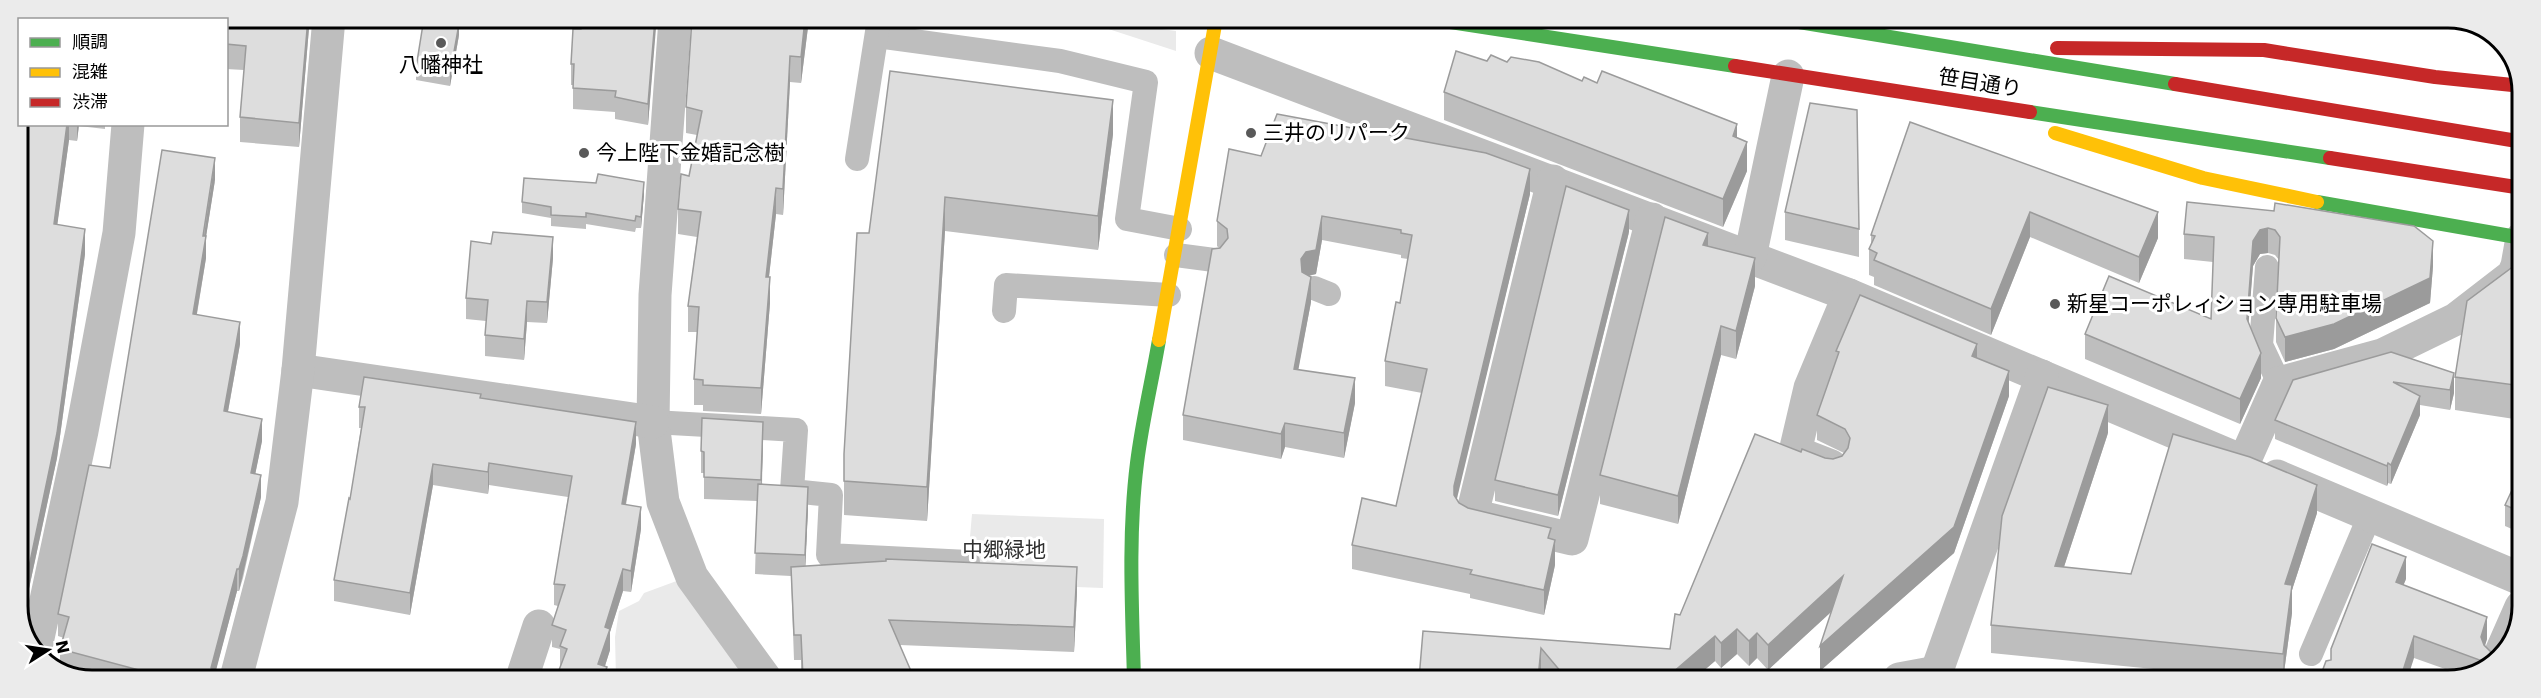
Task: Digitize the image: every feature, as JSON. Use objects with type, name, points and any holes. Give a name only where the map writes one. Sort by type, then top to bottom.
[{"type":"main road","points":[[1134,670],[1132,508],[1137,463],[1169,295],[1215,28]]},
{"type":"main road","name":"笹目通り","points":[[1487,28],[2512,186]]},
{"type":"main road","name":"笹目通り","points":[[1838,28],[2512,140]]},
{"type":"main road","points":[[1951,47],[2264,50],[2435,77],[2512,85]]},
{"type":"main road","points":[[1944,99],[2203,178],[2297,198],[2512,236]]},
{"type":"street","points":[[238,670],[282,502],[298,370],[327,28]]},
{"type":"street","points":[[674,28],[655,295],[653,422],[663,502],[692,577],[759,670]]},
{"type":"street","points":[[1211,53],[1849,295],[2512,575]]},
{"type":"street","points":[[1750,257],[1788,76]]},
{"type":"street","points":[[38,638],[82,431],[119,232],[128,126]]},
{"type":"street","points":[[1553,181],[1472,515],[1572,539],[1652,219]]},
{"type":"street","points":[[2244,462],[2279,383],[2382,355],[2456,318],[2512,275]]},
{"type":"street","points":[[1831,466],[1795,452],[1810,388],[1849,295]]},
{"type":"street","points":[[298,370],[653,422]]},
{"type":"street","points":[[1937,670],[2042,376]]},
{"type":"street","points":[[525,670],[539,626]]},
{"type":"lane","points":[[857,159],[878,28]]},
{"type":"lane","points":[[883,28],[1060,61],[1146,82],[1127,219],[1180,229]]},
{"type":"lane","points":[[1176,255],[1214,260]]},
{"type":"lane","points":[[2267,267],[2261,345],[2279,383]]},
{"type":"lane","points":[[1004,311],[1006,285],[1169,295]]},
{"type":"lane","points":[[653,422],[796,430],[792,491],[831,495],[828,555],[968,562]]},
{"type":"lane","points":[[2311,654],[2370,515]]},
{"type":"green space","points":[[1105,28],[1154,28],[1176,31],[1176,51]]},
{"type":"green space","name":"中郷緑地","points":[[972,514],[1104,519],[1103,588],[966,583]]},
{"type":"green space","points":[[682,579],[748,670],[616,670],[615,637],[619,611],[639,601],[644,593]]},
{"type":"building","points":[[228,28],[307,28],[299,123],[240,117],[246,46],[228,44]]},
{"type":"building","points":[[422,28],[458,28],[450,74],[416,68]]},
{"type":"building","points":[[654,28],[648,104],[615,97],[616,91],[573,88],[574,64],[571,64],[573,29]]},
{"type":"building","points":[[691,28],[804,28],[801,57],[790,56],[783,189],[776,188],[766,277],[770,277],[761,388],[703,385],[703,380],[694,379],[699,307],[688,306],[701,212],[678,209],[681,174],[689,176],[702,111],[686,107]]},
{"type":"building","points":[[1456,51],[1487,61],[1491,55],[1507,62],[1511,57],[1539,62],[1582,81],[1584,77],[1597,83],[1602,71],[1737,124],[1733,136],[1747,142],[1723,199],[1444,92]]},
{"type":"building","points":[[890,71],[1113,100],[1098,216],[945,197],[927,487],[844,481],[857,233],[869,233]]},
{"type":"building","points":[[1810,103],[1857,110],[1859,229],[1785,212]]},
{"type":"building","points":[[1277,114],[1486,153],[1530,169],[1454,486],[1454,495],[1459,503],[1468,508],[1551,528],[1548,538],[1555,540],[1544,590],[1470,574],[1472,570],[1352,545],[1362,498],[1396,506],[1427,369],[1385,361],[1396,302],[1400,303],[1412,235],[1401,233],[1401,230],[1322,216],[1316,250],[1306,252],[1301,259],[1302,272],[1311,277],[1294,369],[1355,378],[1344,433],[1285,423],[1281,434],[1183,415],[1212,249],[1220,248],[1228,238],[1227,229],[1217,221],[1229,149],[1261,156]]},
{"type":"building","points":[[1910,122],[2158,212],[2139,257],[2030,212],[1991,309],[1874,260],[1877,253],[1869,249],[1875,236],[1871,235]]},
{"type":"building","points":[[28,126],[67,126],[54,224],[85,229],[57,433],[29,567]]},
{"type":"building","points":[[162,150],[215,158],[203,236],[206,236],[193,314],[240,322],[224,411],[262,419],[251,473],[261,475],[243,556],[239,569],[237,569],[211,668],[217,670],[139,670],[60,649],[69,617],[58,614],[89,465],[110,468]]},
{"type":"building","points":[[598,174],[644,182],[641,217],[636,216],[635,221],[586,213],[586,217],[551,215],[551,207],[522,202],[524,178],[596,183]]},
{"type":"building","points":[[1566,186],[1629,210],[1558,495],[1495,480]]},
{"type":"building","points":[[2187,202],[2274,211],[2275,203],[2414,226],[2433,241],[2430,278],[2334,324],[2285,337],[2276,318],[2280,237],[2275,230],[2268,228],[2260,230],[2253,241],[2247,319],[2261,353],[2240,399],[2085,334],[2109,276],[2211,319],[2214,237],[2184,234]]},
{"type":"building","points":[[1665,217],[1708,233],[1703,245],[1755,258],[1736,331],[1721,326],[1678,496],[1600,475]]},
{"type":"building","points":[[493,232],[553,237],[547,302],[527,301],[524,339],[485,335],[488,300],[466,298],[471,241],[491,244]]},
{"type":"building","points":[[2512,267],[2512,385],[2455,377],[2467,301]]},
{"type":"building","points":[[1860,295],[1977,344],[1972,356],[2009,371],[1954,527],[1820,646],[1843,576],[1768,645],[1757,633],[1749,641],[1737,629],[1721,643],[1715,636],[1675,670],[1559,670],[1541,648],[1539,670],[1420,670],[1423,631],[1670,649],[1675,614],[1680,615],[1755,434],[1801,452],[1802,449],[1825,458],[1833,459],[1842,456],[1848,448],[1850,438],[1845,429],[1817,415],[1839,352],[1836,351]]},
{"type":"building","points":[[2391,352],[2454,373],[2450,390],[2393,382],[2420,396],[2391,465],[2388,463],[2387,466],[2275,420],[2293,380]]},
{"type":"building","points":[[364,377],[481,394],[480,398],[636,422],[622,504],[641,507],[631,571],[623,569],[605,627],[610,629],[598,664],[607,667],[606,670],[559,670],[567,649],[560,646],[566,630],[552,625],[565,585],[554,584],[572,476],[489,463],[488,472],[433,464],[410,593],[334,580],[365,407],[359,407]]},
{"type":"building","points":[[2048,387],[2108,405],[2055,566],[2131,574],[2173,434],[2250,457],[2317,485],[2285,584],[2292,585],[2283,654],[1991,625],[2002,516]]},
{"type":"building","points":[[702,418],[763,422],[761,480],[704,477],[704,452],[701,451]]},
{"type":"building","points":[[758,484],[808,487],[805,555],[755,553]]},
{"type":"building","points":[[2512,490],[2512,508],[2505,505]]},
{"type":"building","points":[[2372,544],[2406,557],[2396,582],[2487,617],[2481,637],[2484,645],[2492,652],[2481,660],[2414,636],[2403,670],[2323,670],[2326,661],[2331,660],[2331,649]]},
{"type":"building","points":[[886,559],[1077,567],[1074,627],[889,620],[911,670],[803,670],[801,635],[794,635],[791,567],[886,561]]},
{"type":"traffic: fast","points":[[1489,28],[1735,66]]},
{"type":"traffic: fast","points":[[1836,28],[2175,84]]},
{"type":"traffic: fast","points":[[2030,112],[2330,158]]},
{"type":"traffic: fast","points":[[2317,202],[2512,236]]},
{"type":"traffic: fast","points":[[1134,670],[1131,571],[1134,490],[1159,340]]},
{"type":"traffic: slow","points":[[1159,340],[1214,28]]},
{"type":"traffic: slow","points":[[2055,133],[2203,178],[2317,202]]},
{"type":"traffic: jam","points":[[2057,48],[2264,50],[2435,77],[2512,85]]},
{"type":"traffic: jam","points":[[1735,66],[2030,112]]},
{"type":"traffic: jam","points":[[2175,84],[2512,140]]},
{"type":"traffic: jam","points":[[2330,158],[2512,186]]},
{"type":"place","name":"八幡神社","points":[[441,43]]},
{"type":"place","name":"三井のリパーク","points":[[1251,133]]},
{"type":"place","name":"今上陛下金婚記念樹","points":[[584,153]]},
{"type":"place","name":"新星コーポレィション専用駐車場","points":[[2055,304]]}]
